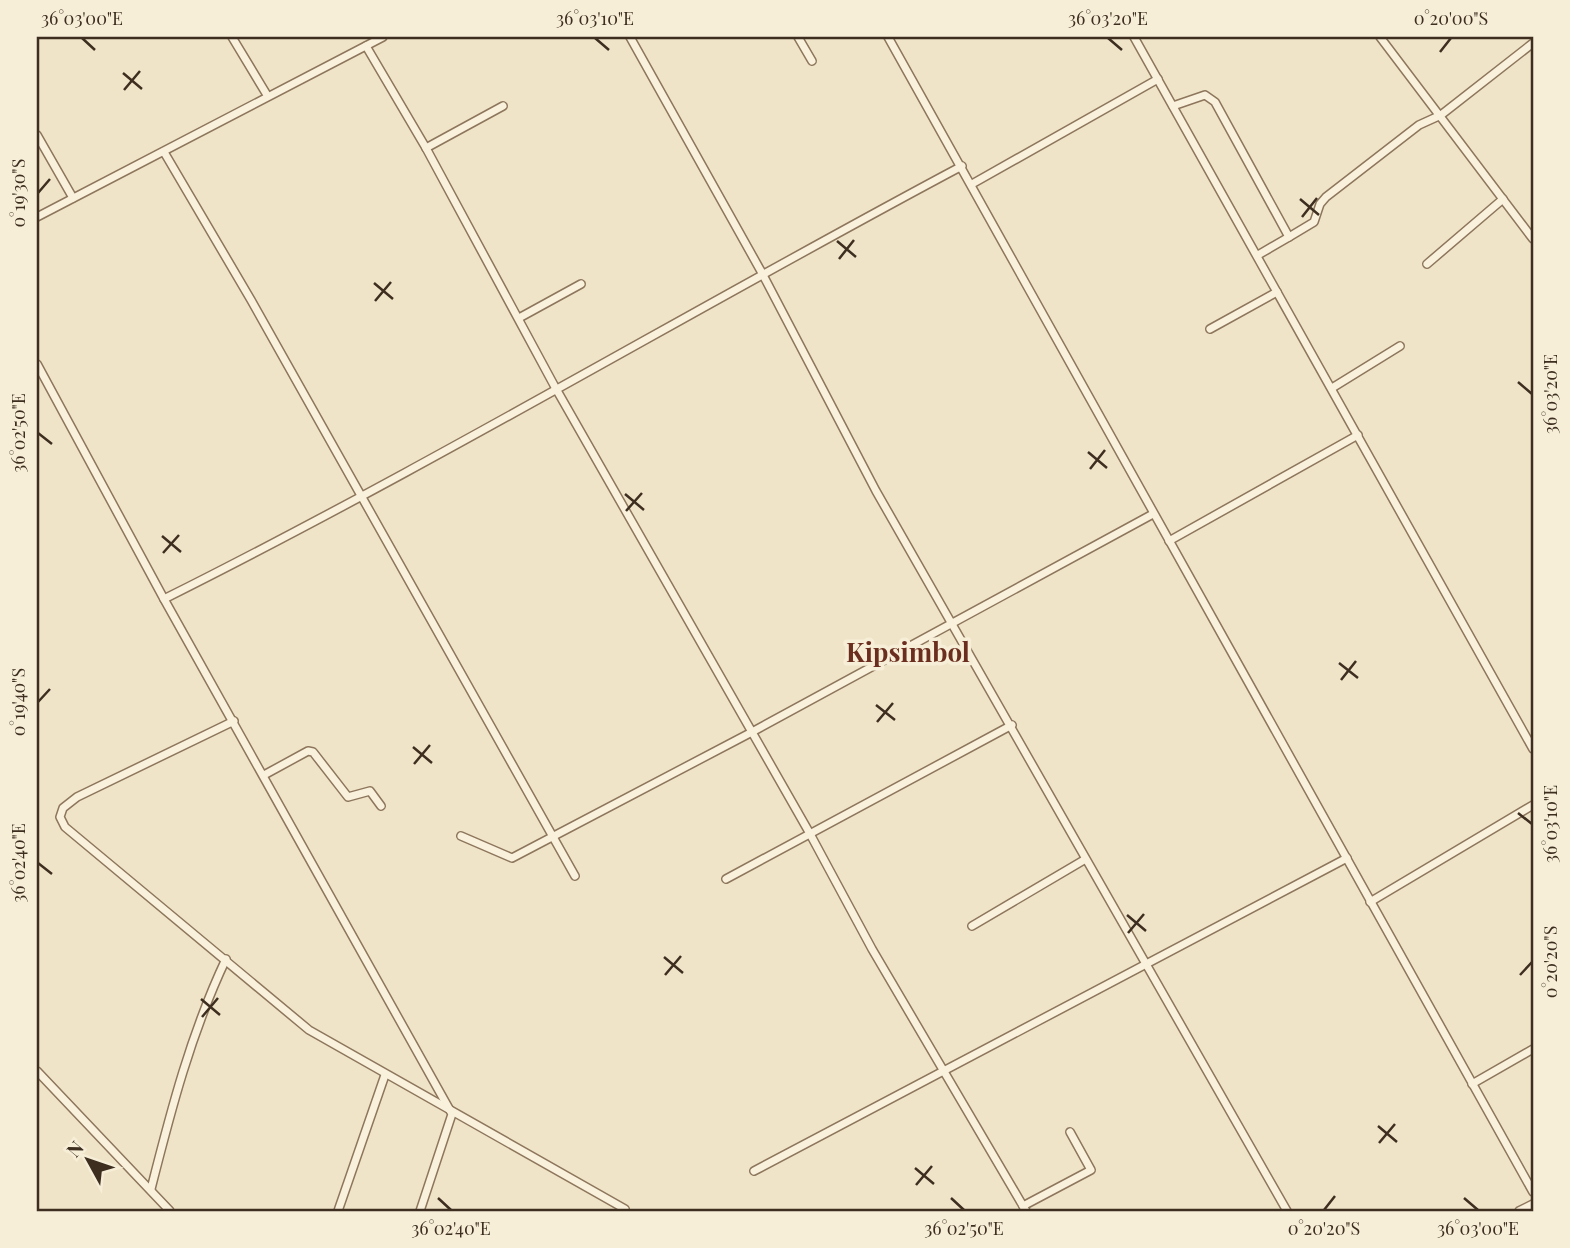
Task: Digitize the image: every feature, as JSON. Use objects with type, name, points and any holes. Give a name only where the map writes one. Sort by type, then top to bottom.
[{"type":"street","points":[[232,37],[267,95]]},
{"type":"street","points":[[37,217],[383,37]]},
{"type":"street","points":[[631,37],[762,273],[876,491],[1012,726],[1084,860],[1287,1211]]},
{"type":"street","points":[[798,37],[812,61]]},
{"type":"street","points":[[888,37],[1533,1192]]},
{"type":"street","points":[[1135,37],[1532,744]]},
{"type":"street","points":[[1380,37],[1533,239]]},
{"type":"street","points":[[1258,255],[1314,222],[1320,204],[1326,197],[1419,125],[1441,115],[1533,43]]},
{"type":"street","points":[[366,46],[426,148],[555,387],[809,832],[872,949],[1025,1209],[1091,1170],[1070,1132]]},
{"type":"street","points":[[972,184],[1158,79]]},
{"type":"street","points":[[1173,106],[1205,95],[1216,102],[1289,237]]},
{"type":"street","points":[[426,148],[503,106]]},
{"type":"street","points":[[37,135],[73,198]]},
{"type":"street","points":[[164,152],[575,876]]},
{"type":"street","points":[[164,599],[361,496],[762,273],[962,166]]},
{"type":"street","points":[[1427,264],[1503,199]]},
{"type":"street","points":[[519,318],[581,284]]},
{"type":"street","points":[[1210,329],[1277,292]]},
{"type":"street","points":[[1332,388],[1400,346]]},
{"type":"street","points":[[37,364],[164,599],[452,1114],[420,1211]]},
{"type":"street","points":[[1170,541],[1358,435]]},
{"type":"street","points":[[461,836],[480,841],[507,858],[554,837],[1153,513]]},
{"type":"street","points":[[234,721],[77,797],[63,808],[60,817],[65,827],[309,1030],[452,1114],[625,1209]]},
{"type":"street","points":[[726,879],[809,832],[1012,726]]},
{"type":"street","points":[[264,775],[308,751],[313,752],[348,797],[370,791],[381,806]]},
{"type":"street","points":[[1370,902],[1533,805]]},
{"type":"street","points":[[754,1171],[945,1073],[1347,858]]},
{"type":"street","points":[[972,926],[1084,860]]},
{"type":"street","points":[[151,1189],[174,1098],[200,1019],[226,959]]},
{"type":"street","points":[[1472,1084],[1533,1049]]},
{"type":"street","points":[[38,1073],[170,1211]]},
{"type":"street","points":[[338,1211],[385,1075]]},
{"type":"street","points":[[1519,1211],[1533,1204]]},
{"type":"district","name":"Kipsimbol","points":[[908,651]]}]
